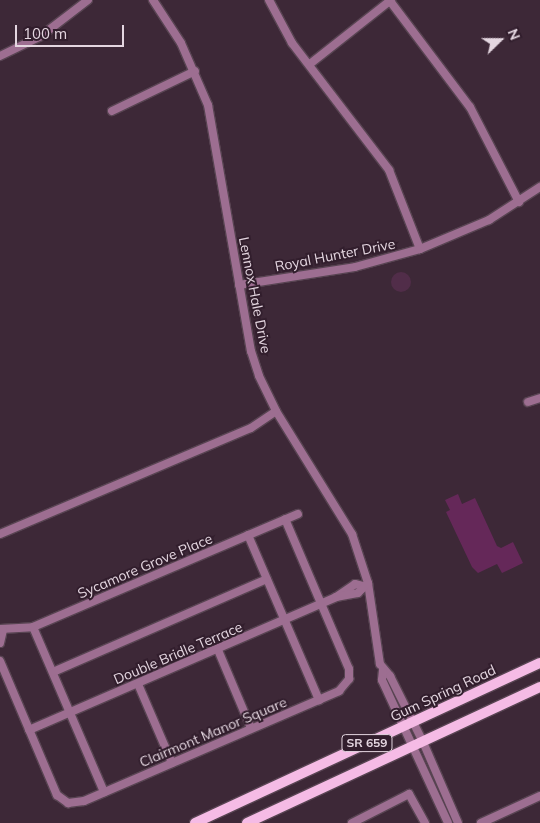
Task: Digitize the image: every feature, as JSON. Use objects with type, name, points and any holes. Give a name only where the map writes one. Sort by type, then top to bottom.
[{"type":"main road","name":"Gum Spring Road","points":[[195,823],[540,663]]},
{"type":"main road","name":"SR 659","points":[[247,823],[540,687]]},
{"type":"street","points":[[0,56],[41,36],[88,0]]},
{"type":"street","name":"Lennox Hale Drive","points":[[153,0],[195,71],[214,134],[251,351],[276,411],[340,511],[355,542],[366,584],[383,670],[390,676],[408,724],[418,744]]},
{"type":"street","points":[[269,0],[292,43],[310,64],[389,170],[420,249]]},
{"type":"street","points":[[310,64],[390,0],[470,107],[519,202]]},
{"type":"street","points":[[112,111],[195,71]]},
{"type":"street","name":"Royal Hunter Drive","points":[[239,285],[355,266],[420,249],[481,224],[519,202],[540,187]]},
{"type":"street","points":[[528,402],[540,398]]},
{"type":"street","points":[[0,534],[250,428],[276,411]]},
{"type":"street","name":"Sycamore Grove Place","points":[[2,629],[33,627],[298,514]]},
{"type":"street","name":"Clairmont Manor Square","points":[[0,661],[60,799],[79,803],[344,688],[350,675],[285,519]]},
{"type":"street","points":[[248,535],[319,700]]},
{"type":"street","points":[[52,672],[267,579]]},
{"type":"street","name":"Double Bridle Terrace","points":[[30,730],[336,598],[355,584],[366,584]]},
{"type":"street","points":[[33,627],[104,792]]},
{"type":"street","points":[[0,643],[2,629]]},
{"type":"street","points":[[218,650],[251,728]]},
{"type":"street","points":[[138,684],[172,763]]},
{"type":"street","points":[[418,744],[448,823]]},
{"type":"street","points":[[418,744],[458,823]]},
{"type":"street","points":[[352,823],[409,794],[426,823]]},
{"type":"street","points":[[481,823],[540,796]]},
{"type":"shaded area","points":[[401,272],[408,275],[411,282],[408,289],[401,292],[394,289],[391,282],[394,275]]},
{"type":"building","points":[[458,494],[462,504],[475,498],[497,546],[501,548],[513,542],[523,563],[502,573],[497,564],[478,573],[472,567],[446,512],[450,510],[445,500]]}]
